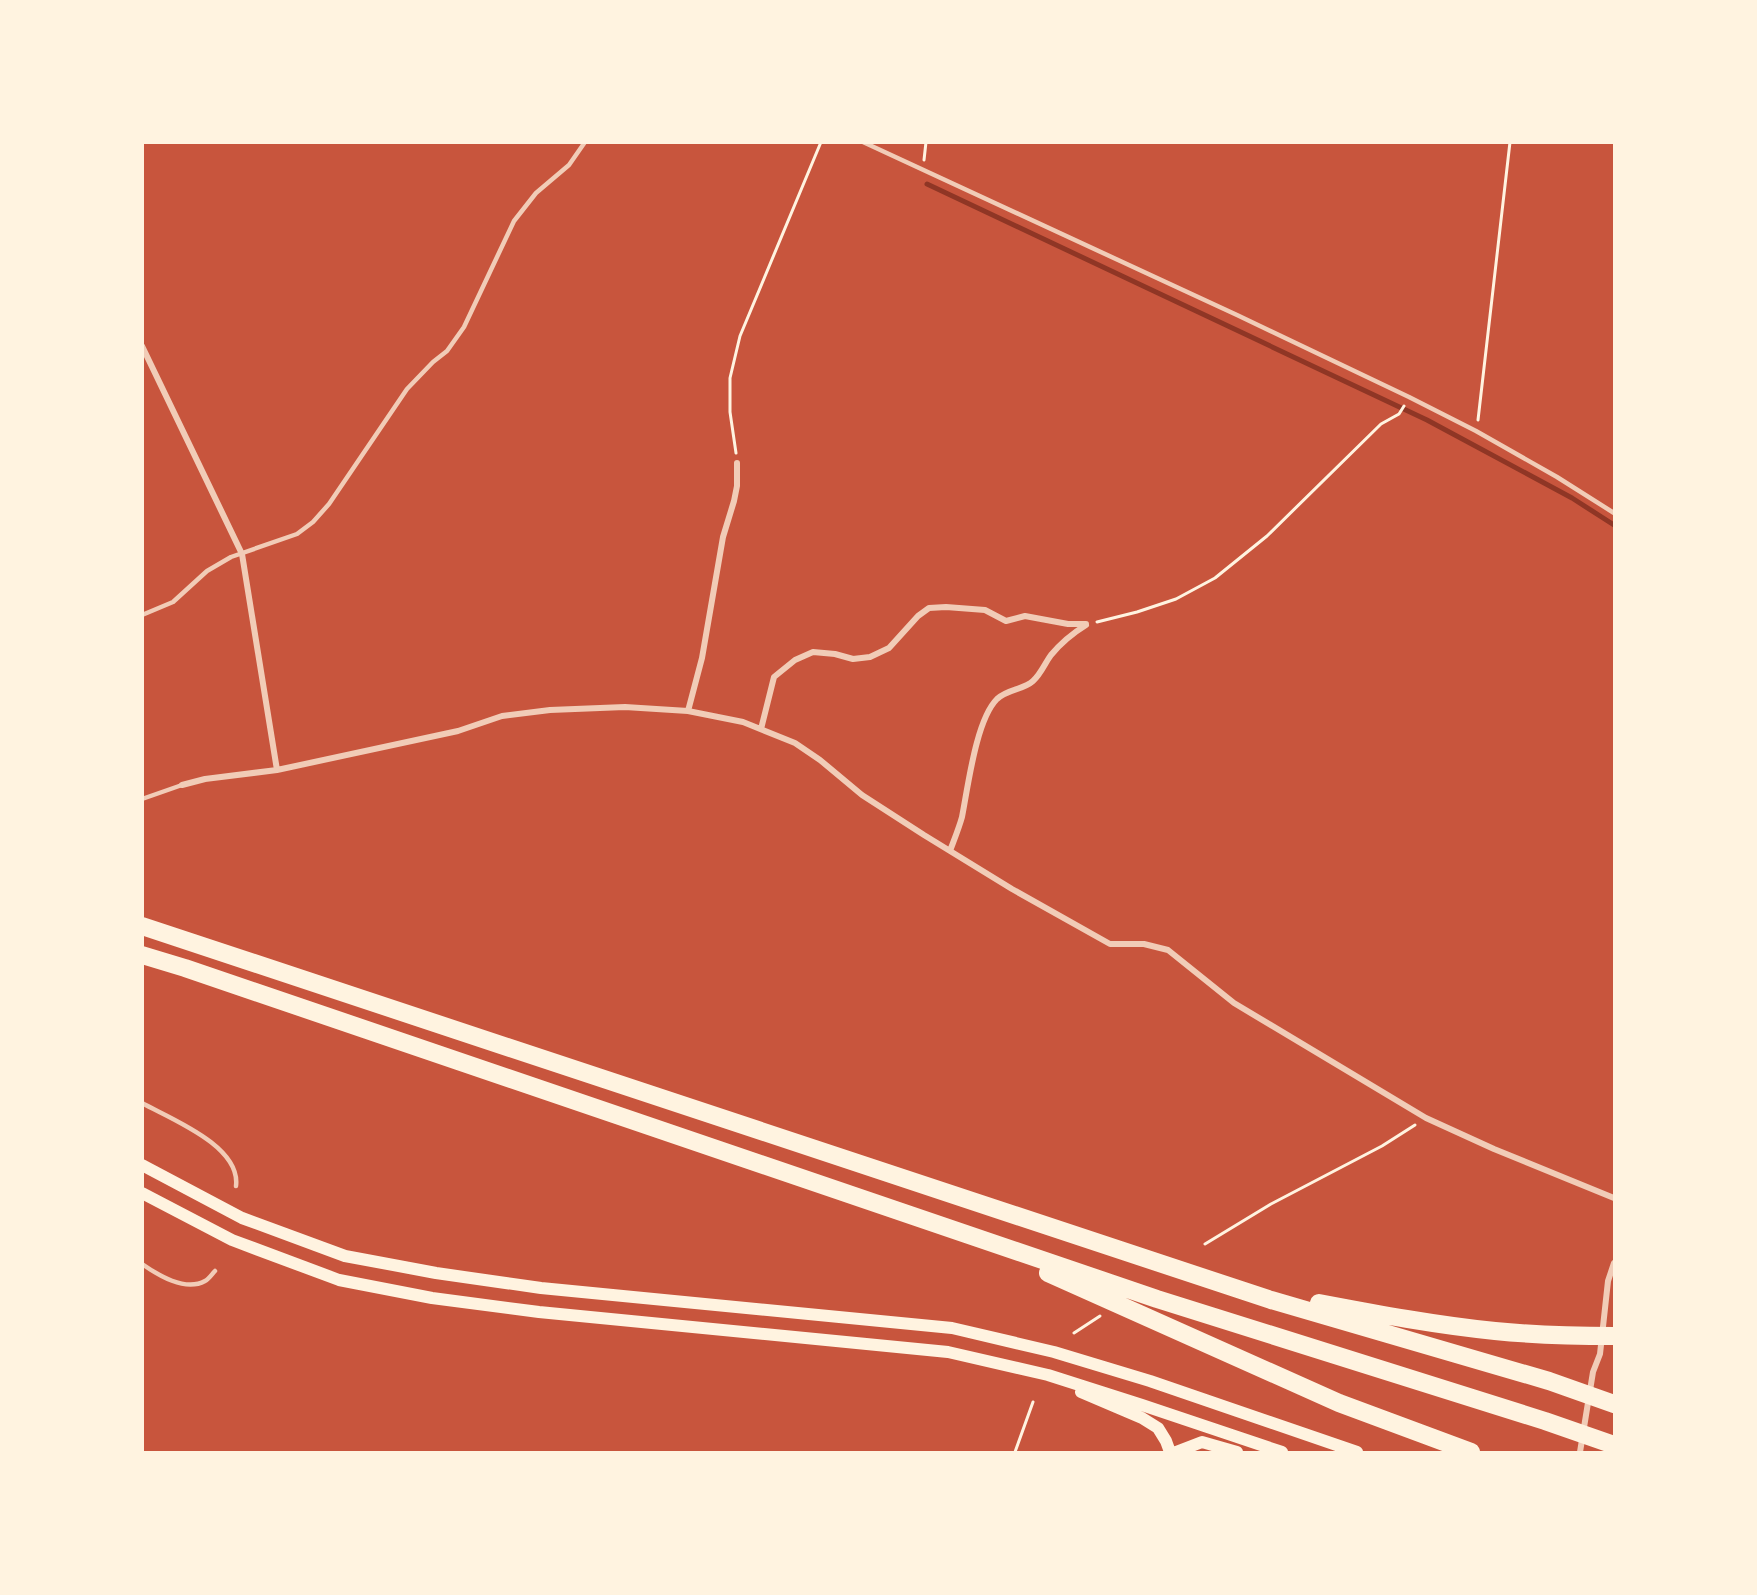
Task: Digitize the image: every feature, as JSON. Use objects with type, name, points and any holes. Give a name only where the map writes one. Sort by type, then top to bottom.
[{"type":"highway","points":[[142,926],[1239,1289],[1549,1381],[1614,1404]]},
{"type":"highway","points":[[142,955],[1157,1299],[1614,1444]]},
{"type":"highway","points":[[945,1227],[1339,1403],[1471,1452]]},
{"type":"highway","points":[[1239,1289],[1402,1318],[1494,1331],[1614,1336]]},
{"type":"main road","points":[[142,1165],[242,1218],[345,1256],[436,1274],[541,1288],[952,1328],[1054,1352],[1150,1381],[1357,1452]]},
{"type":"main road","points":[[142,1193],[232,1240],[339,1280],[432,1298],[539,1312],[948,1352],[1048,1375],[1282,1452]]},
{"type":"main road","points":[[1048,1375],[1158,1428],[1167,1441],[1170,1452]]},
{"type":"main road","points":[[1176,1452],[1202,1443],[1237,1452]]},
{"type":"street","points":[[142,346],[242,554],[278,770]]},
{"type":"street","points":[[688,711],[702,658],[723,537],[737,486],[737,464]]},
{"type":"street","points":[[761,729],[774,677],[788,665],[813,652],[835,654],[853,659],[870,657],[889,648],[918,616],[929,608],[985,610],[1006,621],[1025,616],[1068,624],[1086,624]]},
{"type":"street","points":[[950,851],[961,818],[972,762],[988,711],[1009,690],[1032,682],[1052,654],[1086,624]]},
{"type":"street","points":[[182,785],[205,779],[278,770],[458,731],[502,716],[550,710],[626,707],[688,711],[743,722],[795,743],[820,760],[862,795],[950,851],[1110,944],[1144,944],[1168,950],[1234,1003],[1426,1118],[1494,1149],[1614,1198]]},
{"type":"street","points":[[1580,1452],[1593,1372],[1600,1354],[1608,1281],[1614,1263]]},
{"type":"lane","points":[[142,615],[173,602],[207,571],[231,556],[297,534],[313,522],[329,504],[407,389],[447,351],[464,327],[514,221],[536,193],[569,165],[585,142]]},
{"type":"lane","points":[[863,142],[1237,315],[1476,431],[1557,477],[1614,513]]},
{"type":"lane","points":[[142,799],[182,785]]},
{"type":"lane","points":[[142,1103],[200,1134],[221,1150],[237,1178],[236,1186]]},
{"type":"lane","points":[[142,1264],[162,1278],[189,1284],[205,1281],[215,1271]]},
{"type":"path","points":[[737,464],[730,412],[730,378],[740,336],[821,142]]},
{"type":"path","points":[[1476,431],[1482,399],[1510,142]]},
{"type":"path","points":[[1086,624],[1137,612],[1176,599],[1215,578],[1267,536],[1381,424],[1399,414]]},
{"type":"path","points":[[1205,1245],[1271,1204],[1382,1146],[1426,1118]]},
{"type":"path","points":[[1074,1333],[1103,1314]]},
{"type":"path","points":[[1016,1452],[1033,1402]]},
{"type":"waterway","points":[[927,184],[1427,420],[1572,498],[1614,525]]}]
